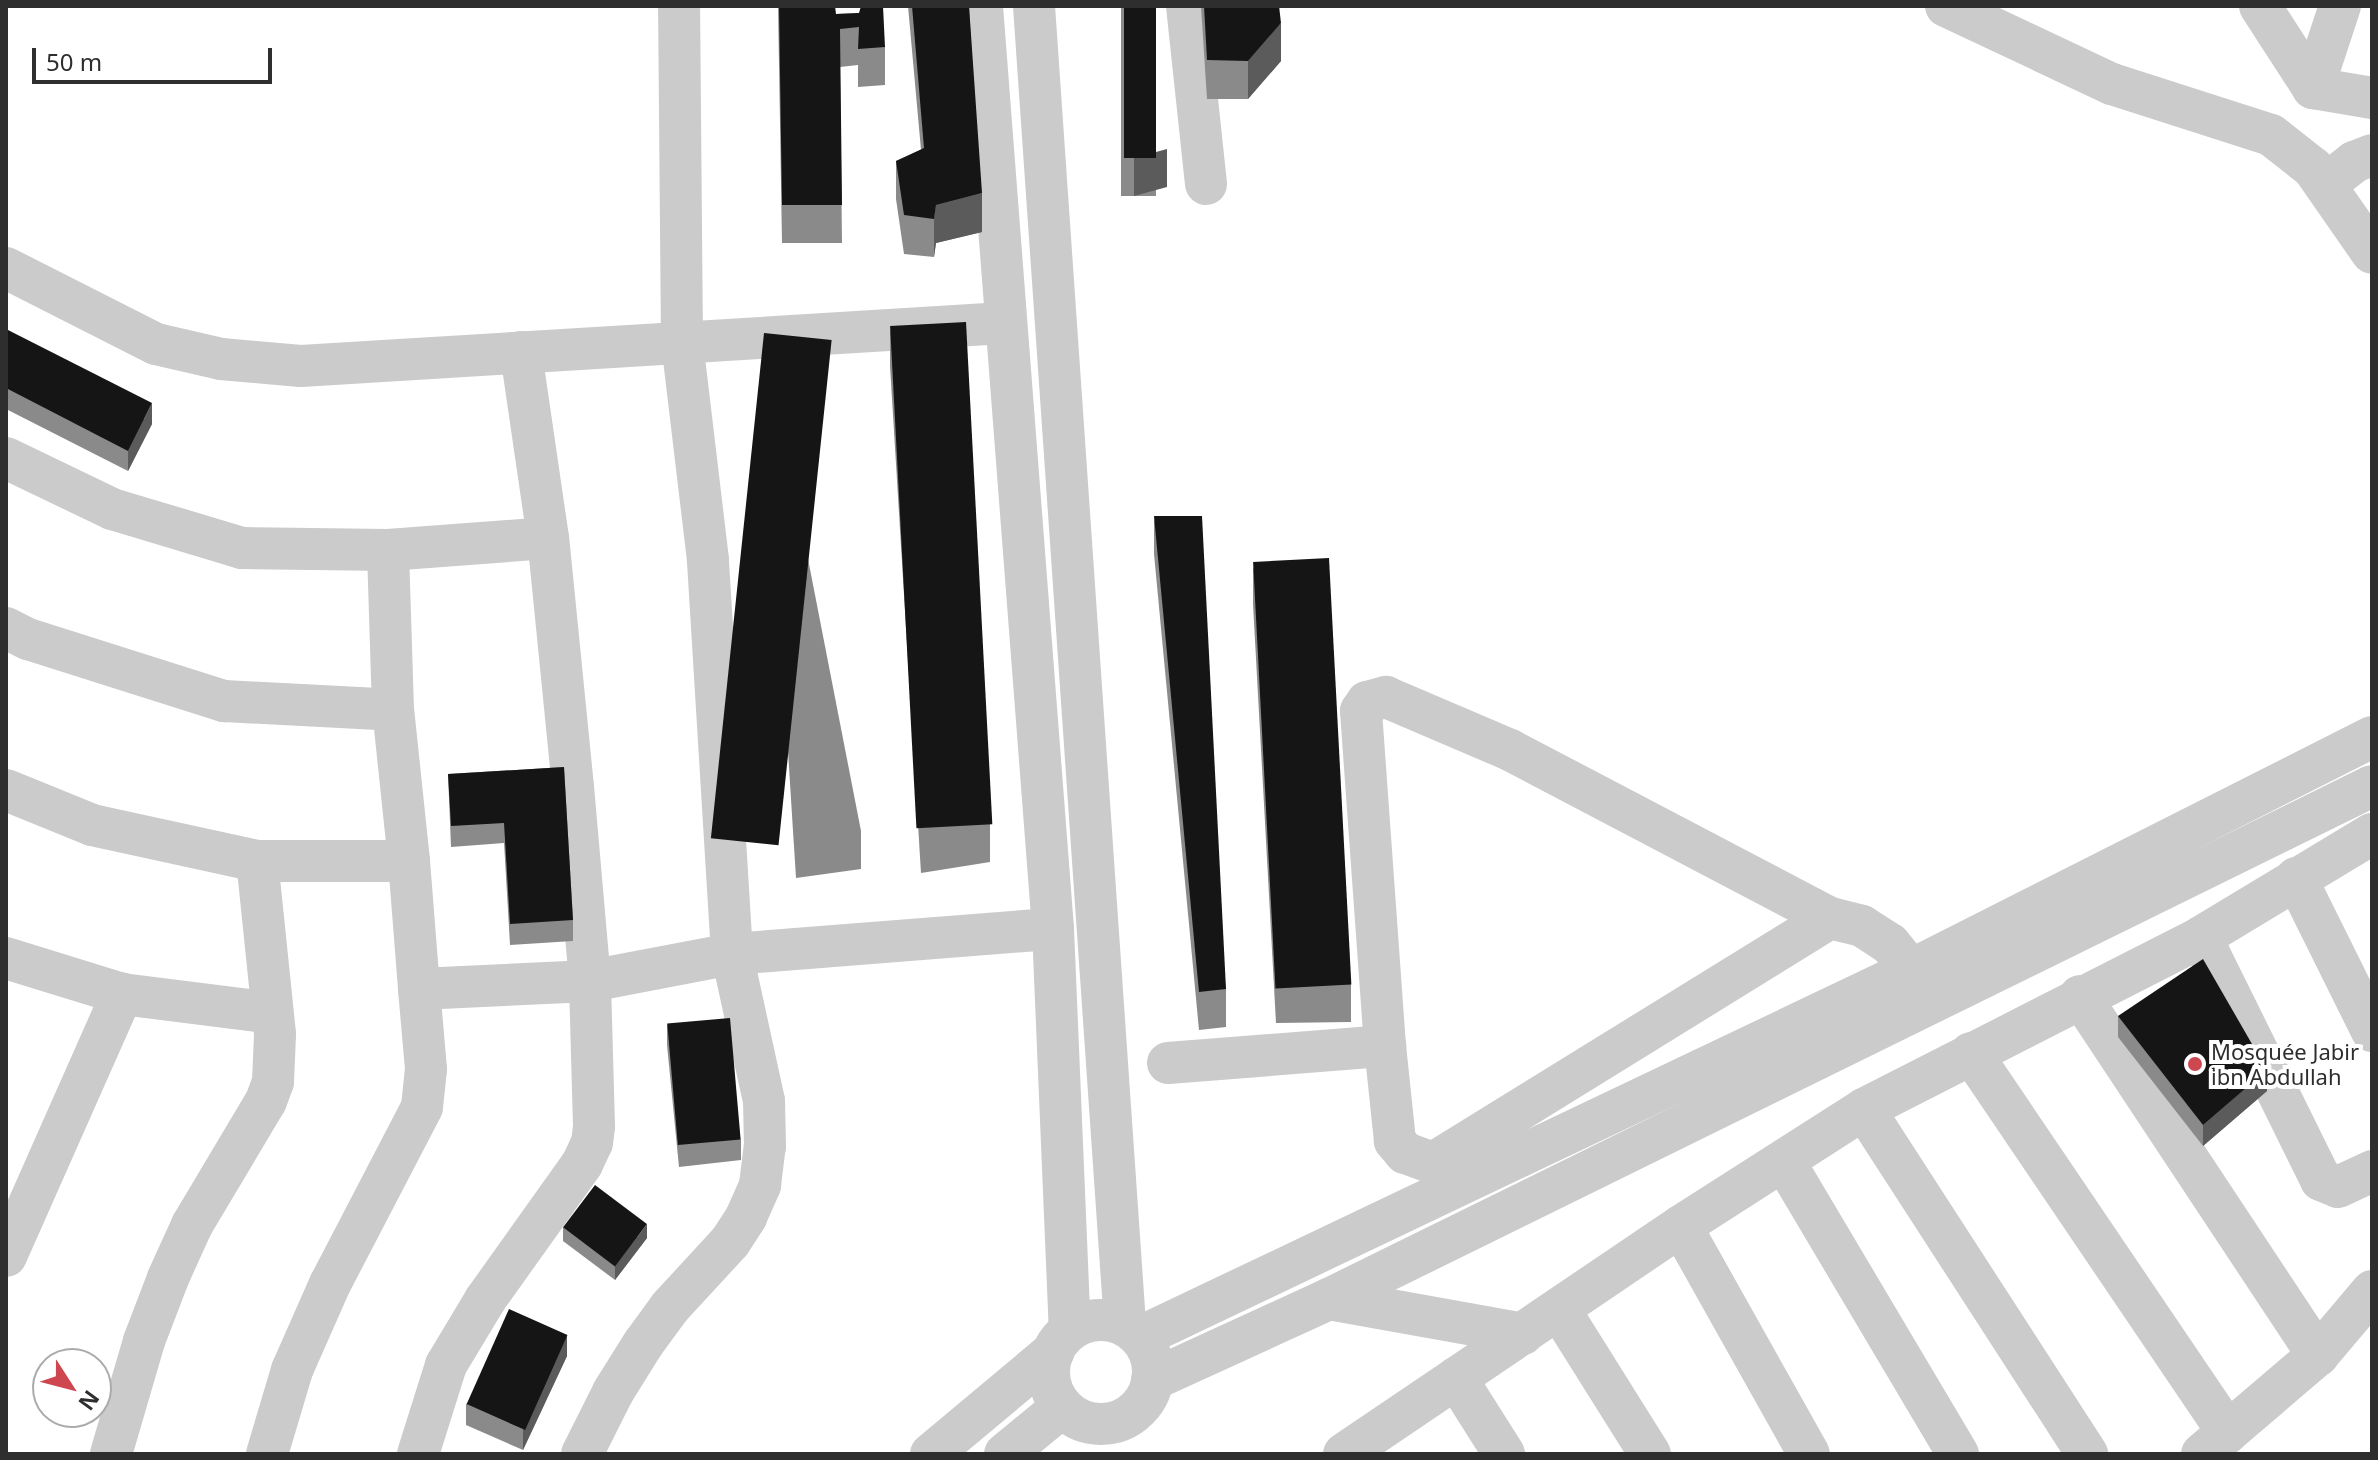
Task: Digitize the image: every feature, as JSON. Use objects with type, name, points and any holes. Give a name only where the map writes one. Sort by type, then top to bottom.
[{"type":"street","points":[[582,1454],[613,1392],[643,1344],[670,1307],[730,1242],[760,1185],[765,1147],[764,1101],[732,954],[708,560],[682,342],[679,6]]},
{"type":"street","points":[[982,6],[1053,929],[1062,1340],[1050,1362],[1051,1386],[1072,1426]]},
{"type":"street","points":[[1005,1454],[1072,1426],[1101,1424],[1127,1436],[1152,1380],[1151,1357],[1132,1331],[1034,6]]},
{"type":"street","points":[[1187,6],[1206,184]]},
{"type":"street","points":[[2260,6],[2313,88],[2372,98]]},
{"type":"street","points":[[2313,88],[2340,6]]},
{"type":"street","points":[[1959,9],[2112,84],[2271,135],[2313,168],[2372,253]]},
{"type":"street","points":[[2326,184],[2354,162],[2372,155]]},
{"type":"street","points":[[6,268],[156,344],[221,359],[301,366],[1004,323]]},
{"type":"street","points":[[418,1454],[446,1365],[485,1300],[582,1164],[592,1143],[590,981],[548,538],[521,352]]},
{"type":"street","points":[[6,458],[112,509],[242,548],[388,550],[548,538]]},
{"type":"street","points":[[267,1454],[292,1370],[324,1298],[422,1107],[426,1069],[393,710],[388,550]]},
{"type":"street","points":[[6,628],[28,639],[224,701],[393,710]]},
{"type":"street","points":[[1830,918],[1433,1163],[1405,1153],[1395,1141],[1385,1046],[1361,711],[1367,702],[1386,697],[1510,750],[1830,918],[1862,926],[1890,944],[1911,970]]},
{"type":"street","points":[[931,1454],[1062,1340],[1097,1320],[1132,1331],[1911,970],[2372,737]]},
{"type":"street","points":[[1152,1380],[1329,1299],[2372,786]]},
{"type":"street","points":[[6,790],[92,825],[257,861],[409,861]]},
{"type":"street","points":[[1353,1451],[1681,1226],[1864,1109],[2080,996],[2201,937],[2372,834]]},
{"type":"street","points":[[111,1454],[139,1356],[168,1278],[192,1225],[266,1101],[273,1082],[275,1034],[257,861]]},
{"type":"street","points":[[2296,878],[2372,1031]]},
{"type":"street","points":[[419,989],[590,981],[732,954],[1053,929]]},
{"type":"street","points":[[2201,937],[2321,1180],[2338,1187],[2372,1171]]},
{"type":"street","points":[[6,958],[122,994],[272,1013]]},
{"type":"street","points":[[6,1256],[122,994]]},
{"type":"street","points":[[2080,996],[2318,1355]]},
{"type":"street","points":[[1168,1063],[1385,1046]]},
{"type":"street","points":[[1971,1053],[2215,1443],[2318,1355],[2372,1291]]},
{"type":"street","points":[[1864,1109],[2087,1454]]},
{"type":"street","points":[[1784,1161],[1958,1454]]},
{"type":"street","points":[[1681,1226],[1809,1454]]},
{"type":"street","points":[[1329,1299],[1523,1334]]},
{"type":"street","points":[[1559,1309],[1650,1454]]},
{"type":"street","points":[[1456,1378],[1504,1454]]},
{"type":"building","points":[[779,6],[835,6],[836,14],[859,13],[861,6],[883,6],[885,47],[858,49],[859,27],[840,29],[842,205],[782,205]]},
{"type":"building","points":[[912,6],[969,6],[982,193],[936,205],[934,219],[904,215],[896,161],[924,148]]},
{"type":"building","points":[[1124,6],[1156,6],[1156,158],[1124,158]]},
{"type":"building","points":[[1204,6],[1279,6],[1281,23],[1248,61],[1207,60]]},
{"type":"building","points":[[966,322],[992,824],[916,828],[890,326]]},
{"type":"building","points":[[6,329],[152,403],[128,451],[6,388]]},
{"type":"building","points":[[764,333],[832,340],[779,845],[711,838]]},
{"type":"building","points":[[1154,516],[1202,516],[1226,989],[1199,992]]},
{"type":"building","points":[[1329,558],[1351,984],[1275,988],[1253,562]]},
{"type":"building","points":[[564,767],[573,920],[510,924],[504,823],[451,826],[448,774]]},
{"type":"building","name":"Mosquée Jabir ibn Abdullah","points":[[2203,959],[2267,1070],[2203,1125],[2118,1016]]},
{"type":"building","points":[[730,1018],[741,1140],[678,1145],[667,1023]]},
{"type":"building","points":[[595,1185],[647,1224],[615,1266],[563,1227]]},
{"type":"building","points":[[509,1309],[567,1335],[525,1430],[467,1404]]},
{"type":"place","name":"Mosquée Jabir ibn Abdullah","points":[[2195,1064]]}]
